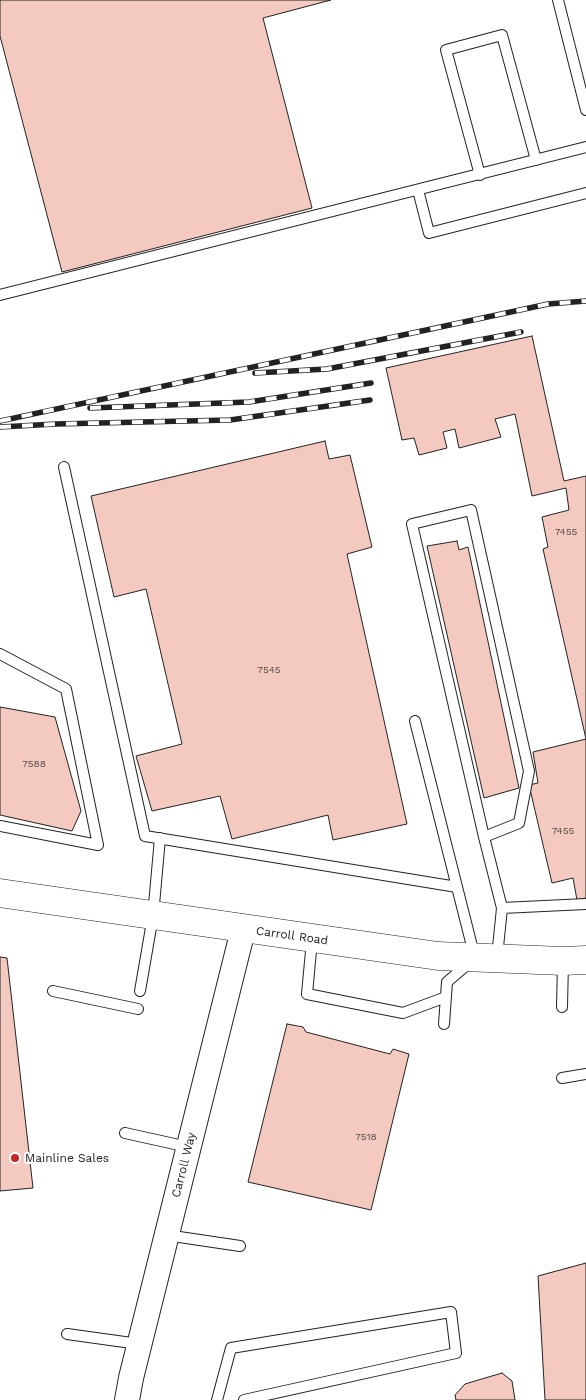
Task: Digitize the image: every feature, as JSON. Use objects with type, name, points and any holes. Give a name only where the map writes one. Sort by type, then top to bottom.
[{"type":"main road","name":"Carroll Road","points":[[0,893],[243,930],[438,956],[574,961]]},
{"type":"street","name":"Carroll Way","points":[[128,1400],[139,1344],[243,930]]},
{"type":"lane","points":[[558,0],[586,110]]},
{"type":"lane","points":[[480,174],[446,50],[502,35],[536,160]]},
{"type":"lane","points":[[0,295],[586,147]]},
{"type":"lane","points":[[418,190],[430,233],[586,193]]},
{"type":"lane","points":[[64,467],[145,836],[457,887]]},
{"type":"lane","points":[[444,1024],[448,982],[486,958],[502,908],[484,837],[412,524],[471,510],[529,772],[519,823],[484,837]]},
{"type":"lane","points":[[0,654],[66,689],[98,845],[0,826]]},
{"type":"lane","points":[[415,721],[457,887],[486,958]]},
{"type":"lane","points":[[140,991],[153,916],[160,838]]},
{"type":"lane","points":[[502,908],[586,904]]},
{"type":"lane","points":[[312,939],[307,994],[403,1013],[446,997]]},
{"type":"lane","points":[[562,1007],[574,961]]},
{"type":"lane","points":[[53,991],[138,1009]]},
{"type":"lane","points":[[562,1078],[586,1074]]},
{"type":"lane","points":[[125,1133],[188,1148]]},
{"type":"lane","points":[[166,1234],[240,1246]]},
{"type":"lane","points":[[217,1400],[231,1348],[451,1312],[456,1353],[244,1400]]},
{"type":"lane","points":[[67,1334],[139,1344]]},
{"type":"building","points":[[0,0],[331,0],[263,18],[312,208],[62,272],[0,36]]},
{"type":"building","points":[[532,336],[564,481],[586,476],[586,739],[543,549],[548,547],[542,517],[569,510],[566,488],[532,496],[515,414],[495,419],[501,437],[459,448],[455,429],[443,432],[447,448],[419,455],[414,438],[402,440],[386,368]]},
{"type":"building","points":[[325,441],[329,459],[350,455],[372,547],[347,554],[407,824],[333,840],[328,815],[232,839],[220,796],[152,811],[136,756],[182,744],[146,589],[114,597],[91,496]]},
{"type":"building","points":[[457,541],[459,550],[468,547],[519,788],[484,798],[427,546]]},
{"type":"building","points":[[0,707],[55,717],[81,811],[72,831],[0,815]]},
{"type":"building","points":[[586,739],[586,898],[577,900],[573,878],[552,883],[529,785],[538,783],[533,752]]},
{"type":"building","points":[[0,957],[7,958],[33,1188],[0,1191]]},
{"type":"building","points":[[287,1024],[303,1027],[306,1032],[390,1054],[393,1049],[409,1054],[371,1210],[248,1182]]},
{"type":"building","points":[[586,1263],[586,1400],[545,1400],[538,1276]]},
{"type":"building","points":[[502,1373],[512,1381],[515,1400],[456,1400],[455,1395],[465,1384]]},
{"type":"railway","points":[[0,421],[548,304],[586,301]]},
{"type":"railway","points":[[255,373],[327,369],[521,332]]},
{"type":"railway","points":[[90,408],[249,402],[371,383]]},
{"type":"railway","points":[[0,427],[230,420],[370,400]]},
{"type":"place","name":"Mainline Sales","points":[[15,1158]]}]
